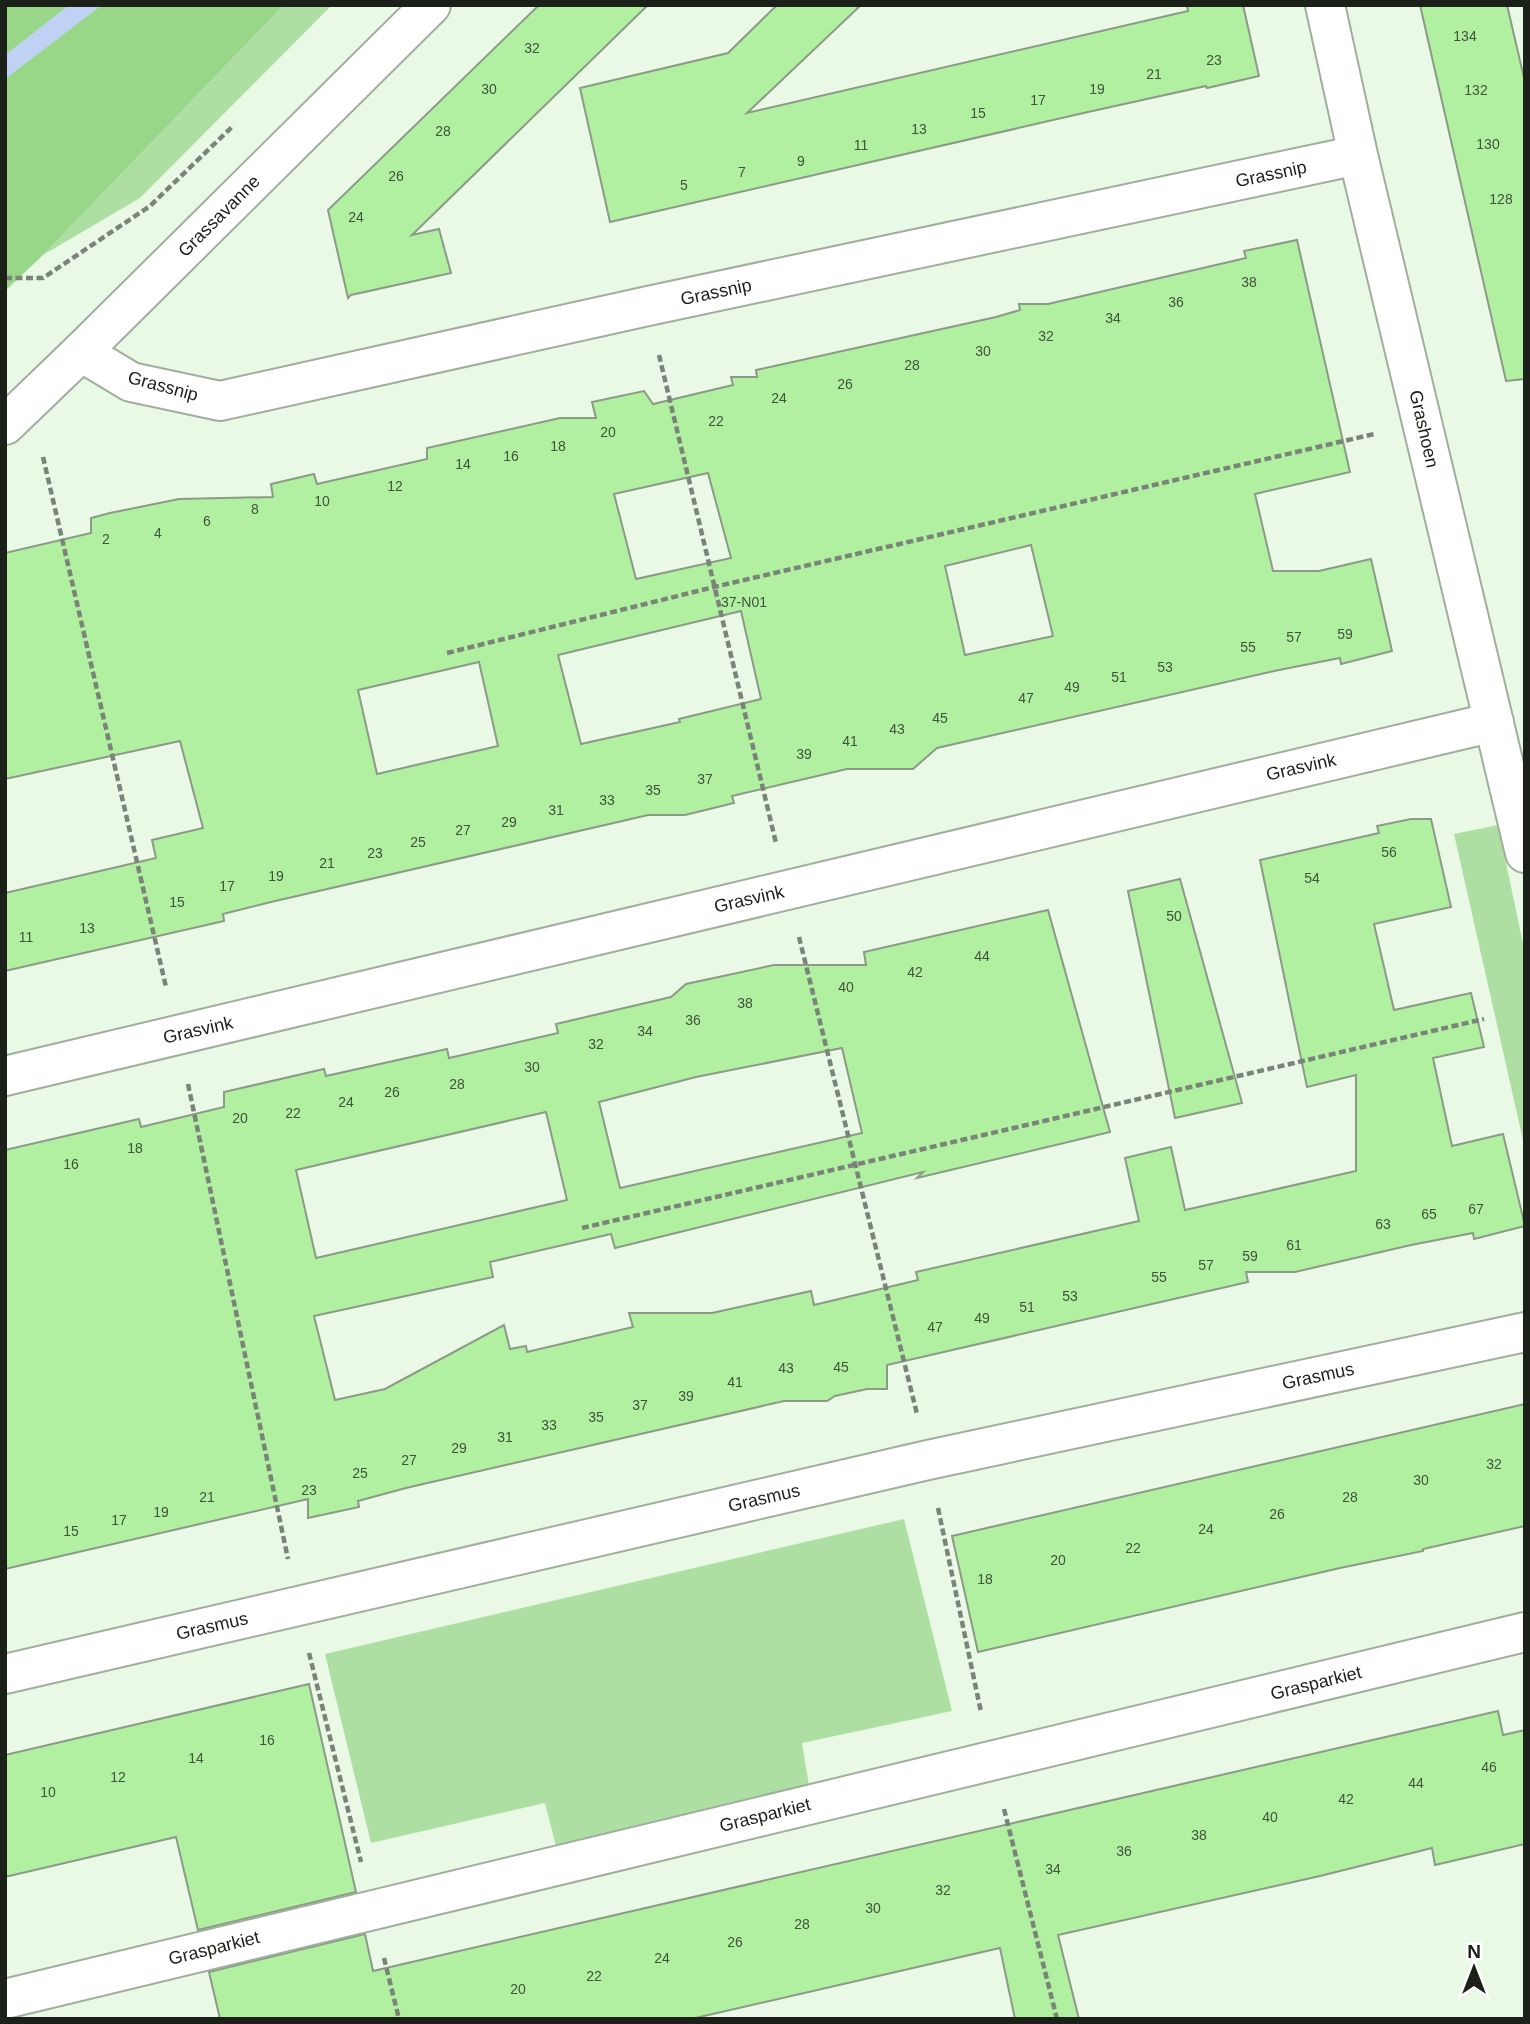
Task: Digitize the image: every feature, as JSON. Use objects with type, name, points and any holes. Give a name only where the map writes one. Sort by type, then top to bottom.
[{"type":"street","name":"Grassavanne","points":[[18,413],[431,5]]},
{"type":"street","name":"Grashoen","points":[[1325,5],[1358,155],[1525,853]]},
{"type":"street","name":"Grassnip","points":[[81,352],[131,382],[219,401],[648,306],[1358,155]]},
{"type":"street","name":"Grasvink","points":[[5,1076],[1494,722]]},
{"type":"street","name":"Grasmus","points":[[5,1674],[928,1460],[1525,1332]]},
{"type":"street","name":"Grasparkiet","points":[[5,1999],[1525,1632]]},
{"type":"path","points":[[5,278],[43,278],[150,206],[240,120]]},
{"type":"path","points":[[648,306],[787,890],[928,1460],[991,1761],[1057,2019]]},
{"type":"path","points":[[18,413],[178,1035],[298,1606],[399,2019]]},
{"type":"path","points":[[447,653],[715,587],[1422,423]]},
{"type":"path","points":[[582,1228],[1484,1019]]},
{"type":"green space","points":[[5,5],[284,5],[5,291]]},
{"type":"green space","points":[[284,5],[332,5],[140,198],[43,255]]},
{"type":"green space","points":[[1498,825],[1525,953],[1525,1149],[1454,834]]},
{"type":"green space","points":[[904,1519],[952,1711],[802,1743],[809,1786],[556,1846],[545,1803],[371,1843],[325,1654]]},
{"type":"water","points":[[69,5],[102,5],[5,79],[5,55]]},
{"type":"building","points":[[539,5],[648,5],[412,235],[439,229],[451,273],[351,295],[348,298],[328,210]]},
{"type":"building","points":[[777,5],[861,5],[747,113],[1188,11],[1187,5],[1243,5],[1259,76],[1088,112],[610,222],[580,88],[728,53]]},
{"type":"building","points":[[1420,5],[1507,5],[1525,82],[1525,379],[1506,381]]},
{"type":"building","points":[[1297,240],[1350,472],[1255,494],[1273,571],[1319,571],[1371,559],[1392,651],[1341,664],[1340,658],[1279,670],[937,748],[913,769],[847,769],[732,796],[734,803],[685,815],[648,815],[271,902],[223,914],[224,921],[5,971],[5,893],[156,858],[152,840],[203,828],[180,741],[5,779],[5,553],[91,533],[91,518],[110,513],[179,499],[273,497],[271,484],[314,474],[317,484],[427,459],[427,448],[560,418],[596,418],[592,402],[644,391],[653,404],[733,385],[731,377],[757,377],[756,370],[996,317],[1020,310],[1019,304],[1048,304],[1246,258],[1244,251]],"holes":[[[708,473],[731,558],[636,579],[614,494]],[[1031,545],[1053,636],[965,655],[945,566]],[[741,611],[761,699],[679,719],[680,722],[581,744],[558,655]],[[479,662],[498,746],[377,774],[358,690]]]},
{"type":"building","points":[[1411,819],[1431,819],[1451,907],[1374,924],[1394,1010],[1471,993],[1484,1047],[1433,1058],[1452,1146],[1503,1134],[1525,1226],[1474,1239],[1473,1233],[1411,1245],[1295,1272],[1246,1272],[1248,1282],[887,1365],[887,1389],[867,1389],[835,1396],[827,1401],[784,1401],[406,1488],[358,1501],[359,1507],[308,1518],[308,1499],[5,1569],[5,1150],[139,1119],[141,1127],[224,1107],[224,1092],[324,1069],[326,1076],[447,1049],[449,1058],[558,1033],[556,1024],[671,997],[686,984],[774,965],[866,965],[864,952],[1048,910],[1110,1132],[917,1178],[923,1172],[615,1248],[611,1234],[490,1262],[493,1277],[314,1316],[335,1400],[385,1389],[504,1325],[510,1349],[526,1346],[527,1352],[633,1327],[629,1313],[712,1313],[811,1291],[814,1305],[918,1280],[916,1272],[1139,1221],[1125,1158],[1171,1147],[1185,1210],[1356,1171],[1356,1075],[1307,1087],[1260,860],[1379,833],[1377,826]],"holes":[[[842,1048],[862,1133],[620,1188],[599,1102],[696,1077]],[[546,1112],[567,1200],[316,1258],[296,1170]]]},
{"type":"building","points":[[1180,879],[1242,1103],[1175,1118],[1128,891]]},
{"type":"building","points":[[1525,1404],[1525,1526],[978,1652],[952,1536]]},
{"type":"building","points":[[309,1684],[356,1892],[198,1930],[176,1837],[5,1877],[5,1755]]},
{"type":"building","points":[[1498,1711],[1503,1735],[1525,1730],[1525,1844],[1435,1865],[1432,1848],[1058,1935],[1079,2019],[1015,2019],[1000,1948],[691,2019],[220,2019],[209,1972],[365,1934],[373,1971]]}]
